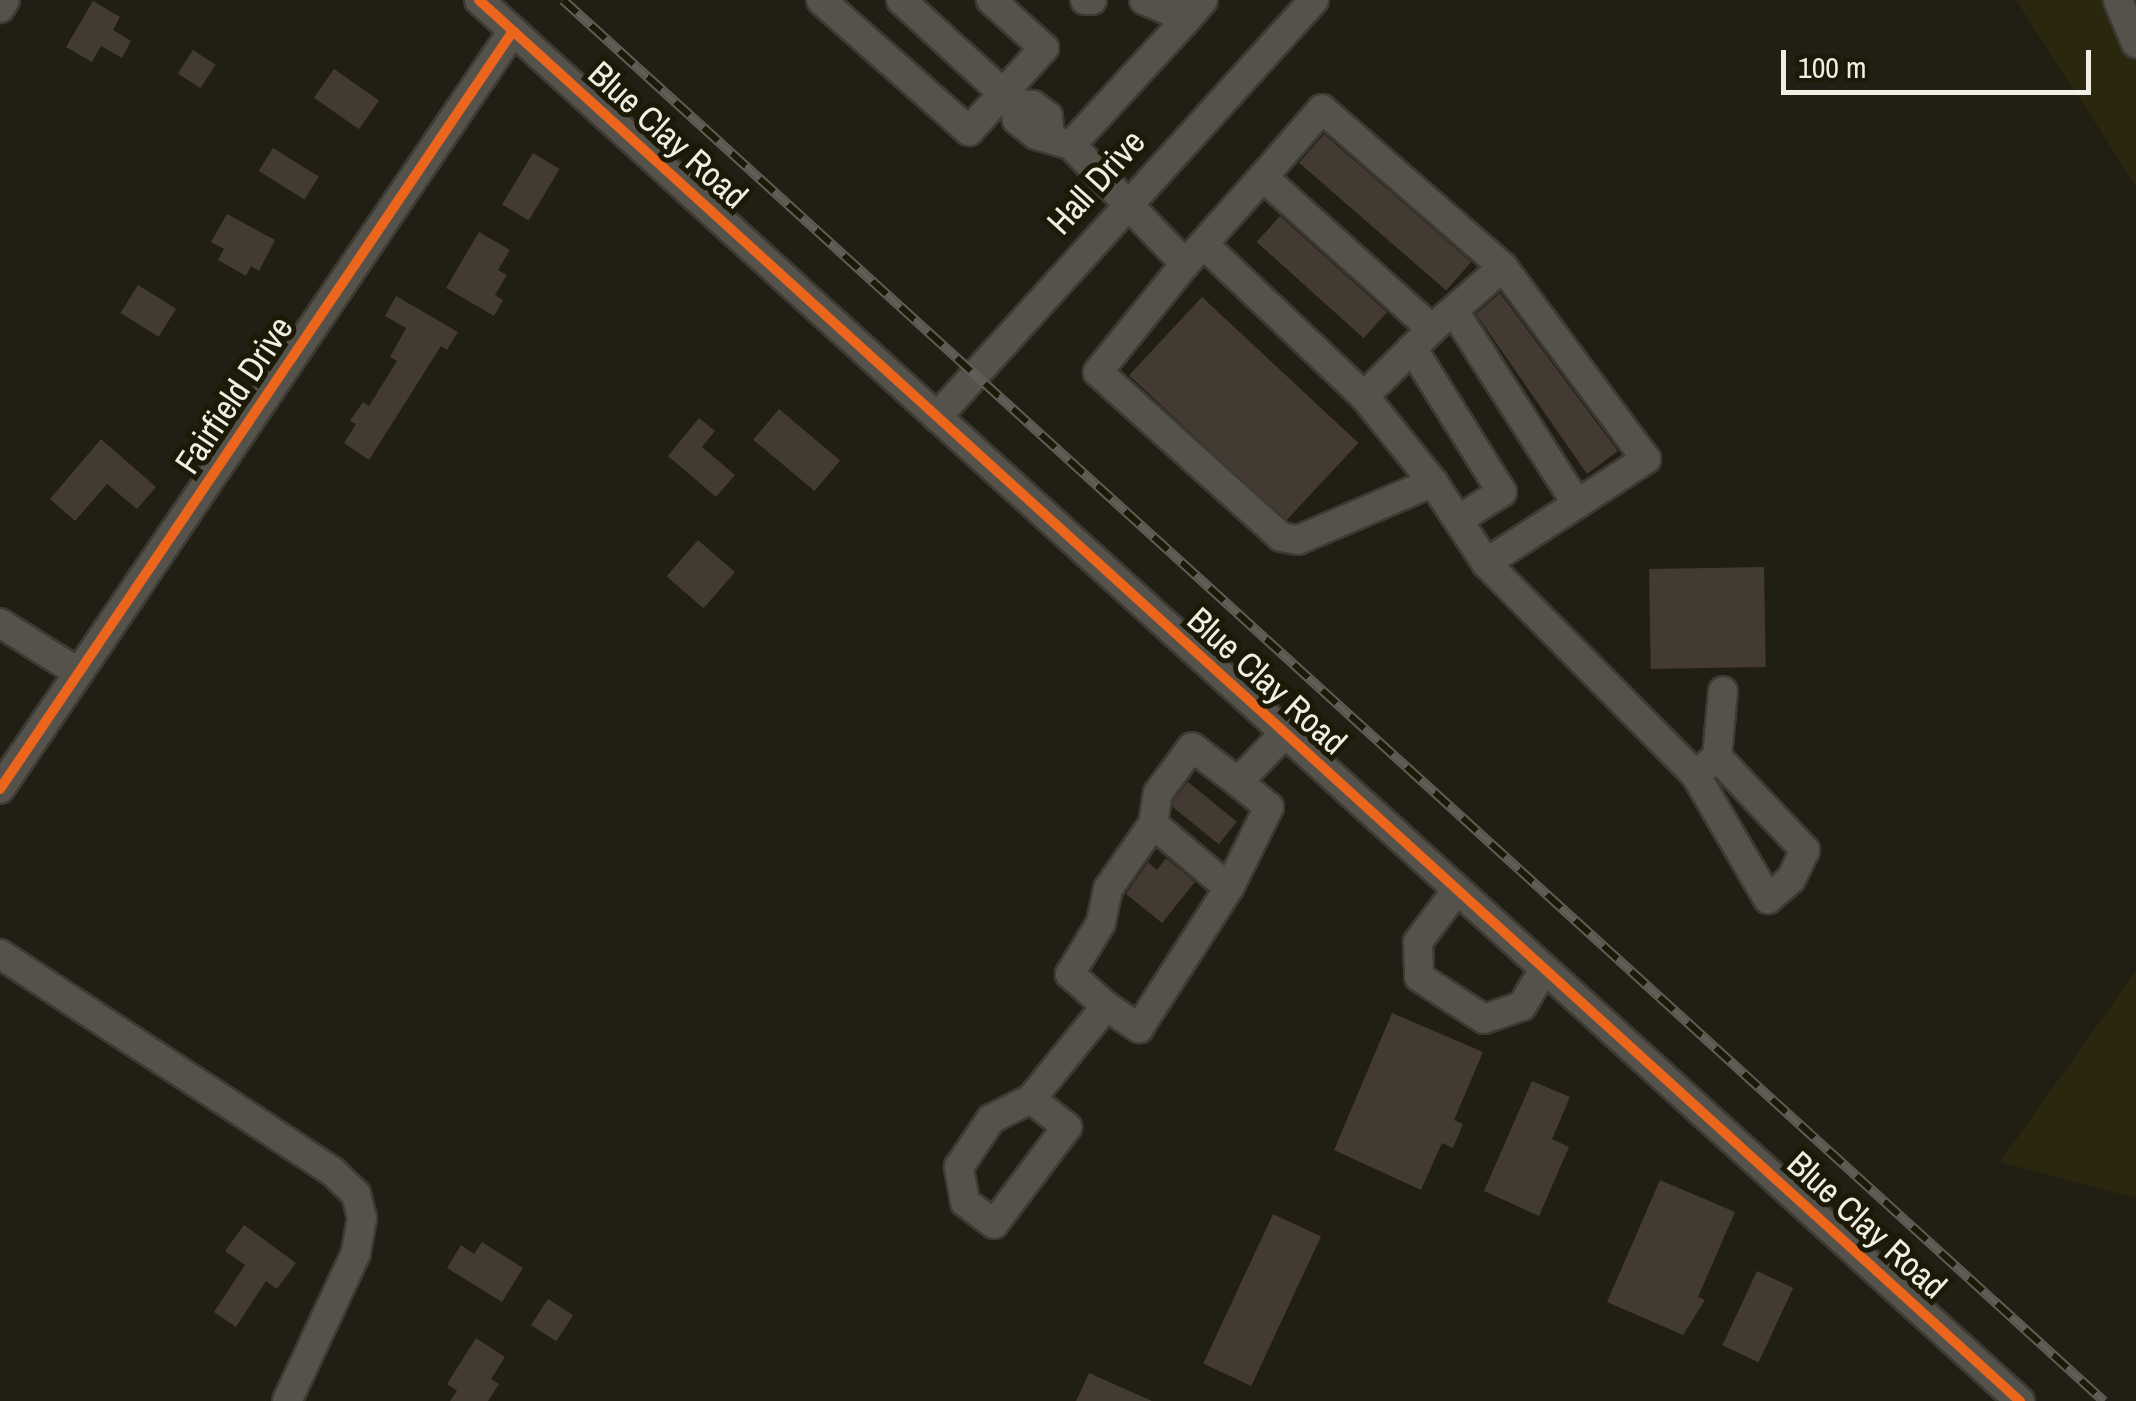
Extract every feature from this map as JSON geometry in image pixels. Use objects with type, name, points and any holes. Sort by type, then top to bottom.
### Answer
[{"type":"street","points":[[0,8],[5,0]]},
{"type":"street","name":"Blue Clay Road","points":[[479,0],[2020,1401]]},
{"type":"street","points":[[821,0],[968,131],[1011,100],[1044,48],[991,0]]},
{"type":"street","points":[[901,0],[1011,100],[1034,105],[1048,116],[1060,140],[1126,205],[1194,254],[1364,396],[1433,482],[1486,563],[1706,766],[1723,691]]},
{"type":"street","points":[[1144,0],[1178,12]]},
{"type":"street","points":[[1060,140],[1178,12],[1203,0]]},
{"type":"street","name":"Hall Drive","points":[[937,417],[1314,0]]},
{"type":"street","points":[[2118,0],[2136,43]]},
{"type":"street","name":"Fairfield Drive","points":[[0,789],[513,31]]},
{"type":"street","points":[[1433,482],[1298,540],[1267,524],[1098,372],[1194,254],[1322,110],[1503,267],[1646,459],[1486,563]]},
{"type":"street","points":[[1263,176],[1432,329],[1577,504]]},
{"type":"street","points":[[1364,396],[1503,267]]},
{"type":"street","points":[[1432,329],[1502,492],[1458,520]]},
{"type":"street","points":[[0,623],[79,673]]},
{"type":"street","points":[[1238,782],[1284,734]]},
{"type":"street","points":[[1192,747],[1238,782],[1270,807],[1229,888],[1138,1028],[1070,974],[1100,923],[1108,889],[1154,824],[1158,793],[1192,747]]},
{"type":"street","points":[[1154,824],[1229,888]]},
{"type":"street","points":[[1456,891],[1418,942],[1420,977],[1484,1019],[1522,1006],[1544,969]]},
{"type":"street","points":[[0,954],[332,1171],[356,1194],[361,1237],[287,1401]]},
{"type":"street","points":[[1031,1099],[1106,1006]]},
{"type":"shaded area","points":[[2016,0],[2136,0],[2136,186]]},
{"type":"shaded area","points":[[2136,971],[2136,1198],[2000,1162]]},
{"type":"building","points":[[93,1],[120,17],[113,30],[131,41],[122,58],[101,46],[92,62],[66,47]]},
{"type":"building","points":[[193,50],[216,65],[200,88],[178,73]]},
{"type":"building","points":[[334,69],[379,101],[359,129],[314,98]]},
{"type":"building","points":[[1324,134],[1471,262],[1446,291],[1299,163]]},
{"type":"building","points":[[273,148],[319,177],[304,200],[259,171]]},
{"type":"building","points":[[533,153],[560,169],[529,220],[502,204]]},
{"type":"building","points":[[227,214],[275,240],[259,271],[251,266],[246,276],[218,260],[224,249],[211,242]]},
{"type":"building","points":[[1280,216],[1387,312],[1364,338],[1257,242]]},
{"type":"building","points":[[479,232],[510,250],[498,270],[507,275],[495,295],[503,300],[494,316],[446,288]]},
{"type":"building","points":[[138,285],[176,309],[159,337],[121,313]]},
{"type":"building","points":[[1500,293],[1618,451],[1587,474],[1476,314]]},
{"type":"building","points":[[396,296],[458,332],[447,350],[441,346],[369,460],[344,443],[356,424],[350,421],[363,402],[369,406],[397,361],[390,357],[406,328],[385,316]]},
{"type":"building","points":[[1202,297],[1359,443],[1286,521],[1129,375]]},
{"type":"building","points":[[779,409],[840,460],[815,491],[753,440]]},
{"type":"building","points":[[699,418],[715,431],[702,447],[735,475],[716,497],[668,456]]},
{"type":"building","points":[[101,439],[156,487],[137,509],[107,484],[75,521],[50,499]]},
{"type":"building","points":[[698,540],[735,572],[703,608],[667,576]]},
{"type":"building","points":[[1764,567],[1766,667],[1651,669],[1649,569]]},
{"type":"building","points":[[1188,782],[1237,822],[1219,844],[1170,805]]},
{"type":"building","points":[[1166,858],[1195,882],[1162,923],[1126,894],[1148,862],[1157,870]]},
{"type":"building","points":[[1392,1013],[1483,1052],[1454,1120],[1463,1124],[1453,1148],[1442,1143],[1421,1190],[1334,1150]]},
{"type":"building","points":[[1532,1081],[1570,1097],[1552,1139],[1569,1147],[1539,1216],[1484,1191]]},
{"type":"building","points":[[1660,1180],[1735,1212],[1698,1297],[1705,1300],[1683,1335],[1607,1302]]},
{"type":"building","points":[[1273,1214],[1321,1236],[1251,1386],[1203,1364]]},
{"type":"building","points":[[244,1225],[296,1263],[277,1289],[266,1281],[236,1327],[214,1312],[245,1265],[225,1251]]},
{"type":"building","points":[[482,1242],[523,1268],[502,1302],[447,1268],[461,1245],[474,1254]]},
{"type":"building","points":[[1757,1271],[1793,1288],[1759,1362],[1722,1345]]},
{"type":"building","points":[[548,1299],[573,1315],[556,1341],[531,1325]]},
{"type":"building","points":[[476,1338],[505,1357],[491,1379],[499,1384],[488,1401],[450,1401],[457,1391],[447,1384]]},
{"type":"building","points":[[1089,1373],[1152,1401],[1076,1401]]},
{"type":"railway","points":[[563,0],[2104,1401]]},
{"type":"cycle path","points":[[479,0],[2020,1401]]},
{"type":"cycle path","points":[[0,789],[513,31]]}]
